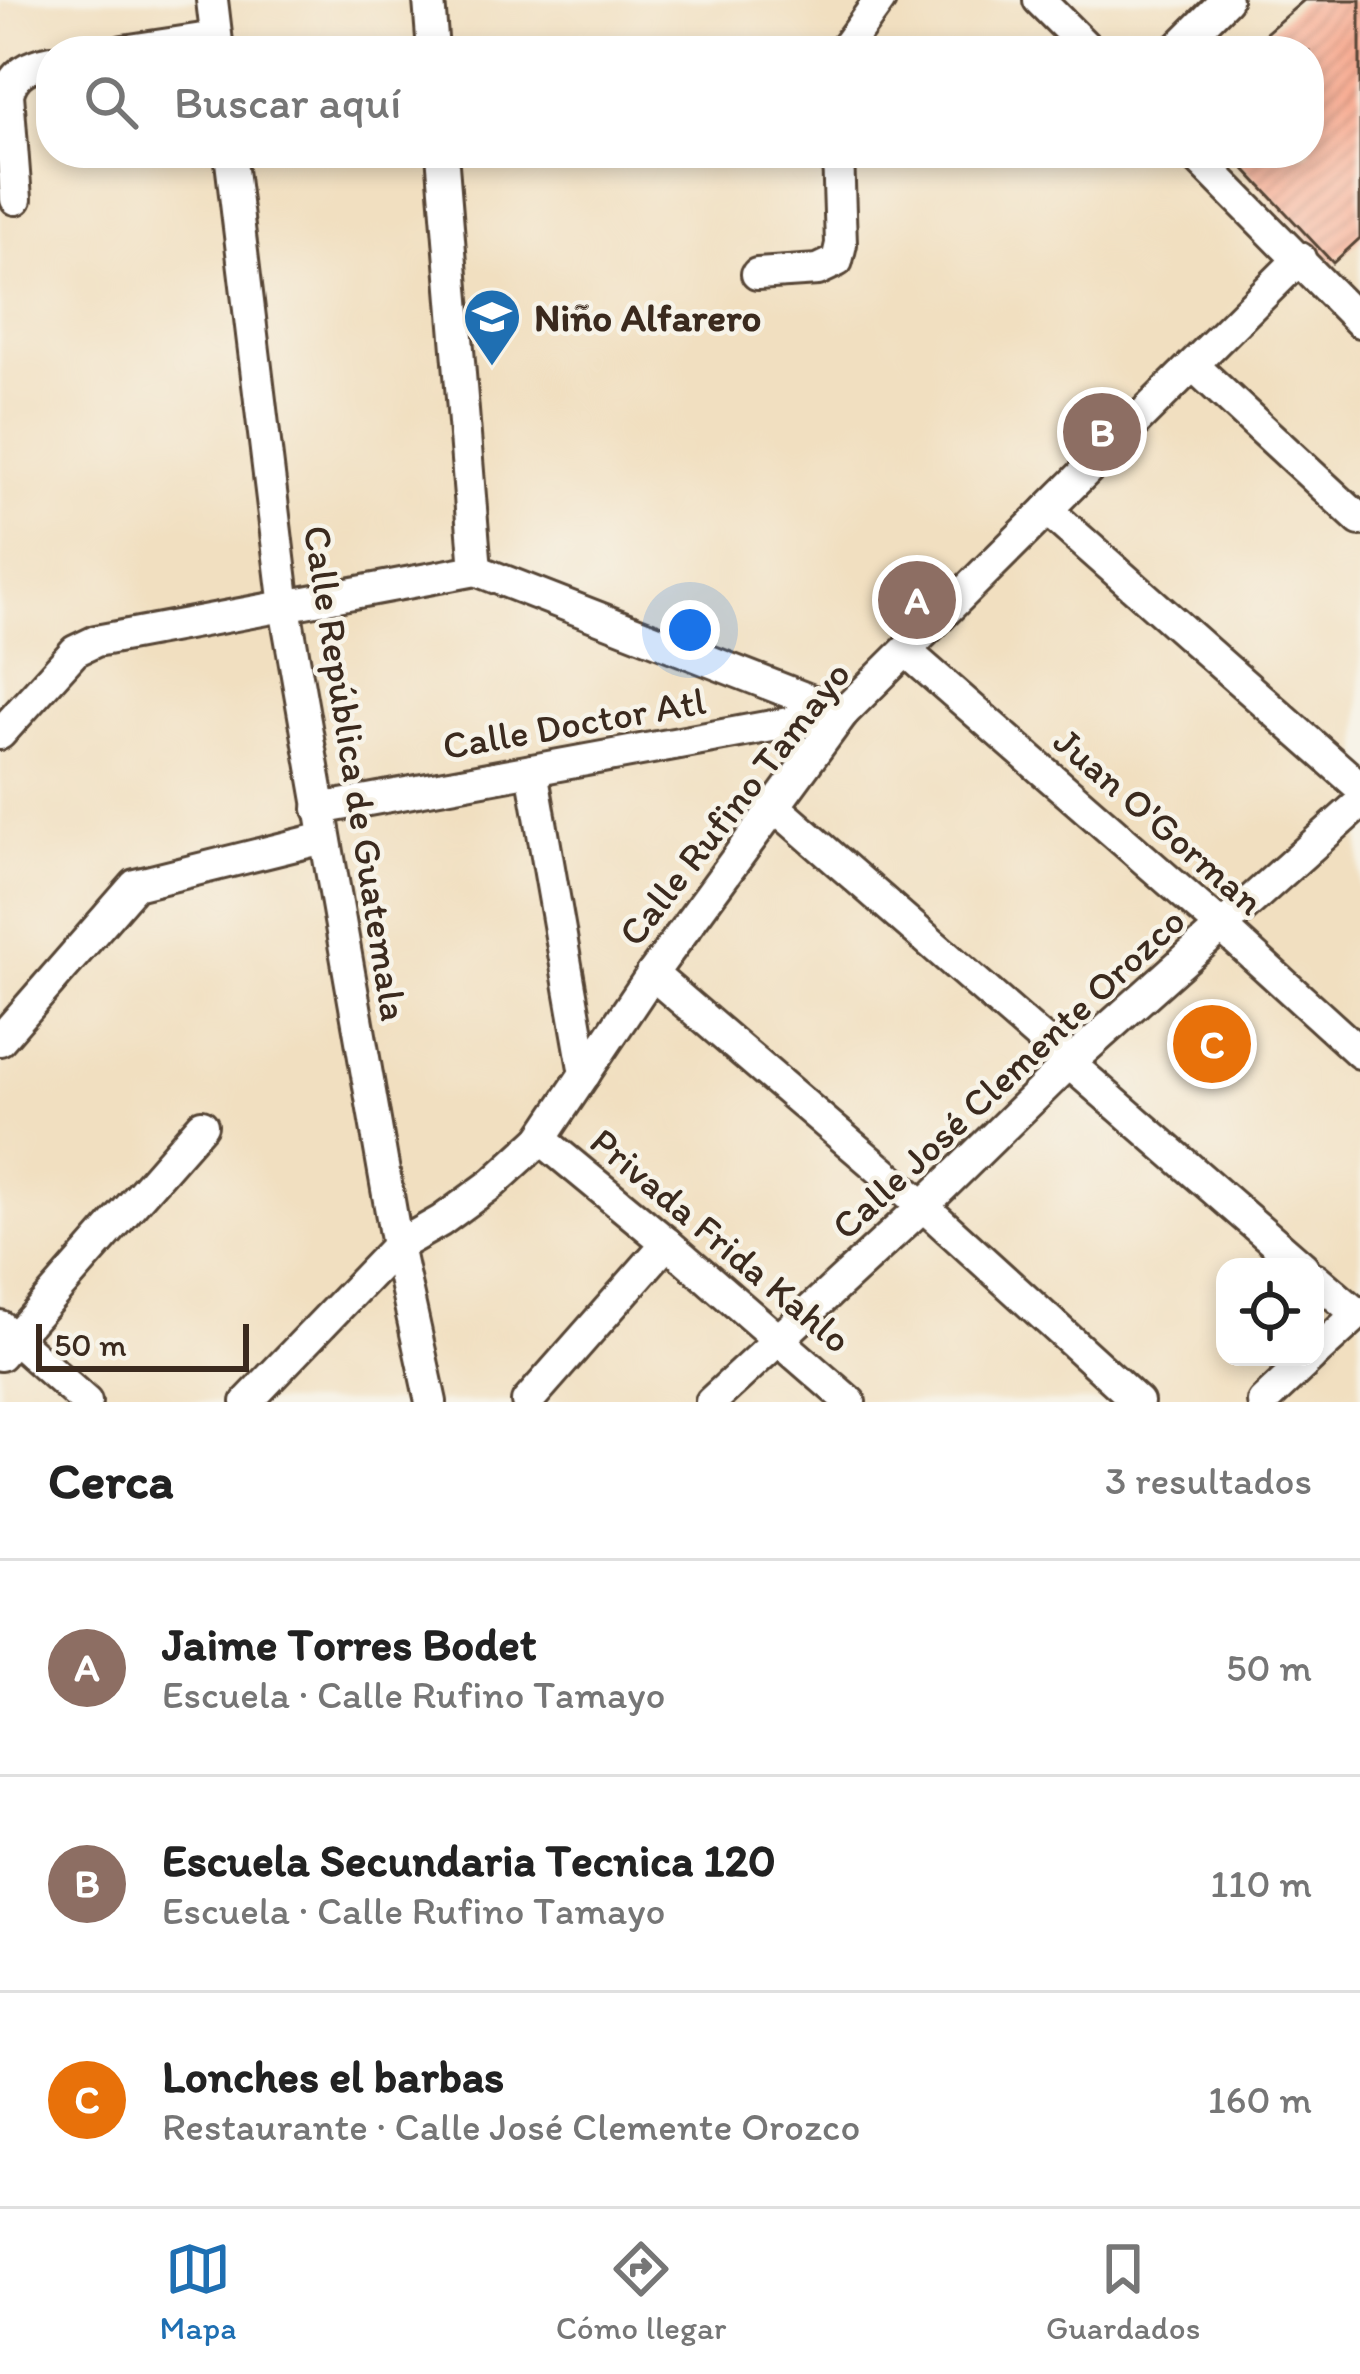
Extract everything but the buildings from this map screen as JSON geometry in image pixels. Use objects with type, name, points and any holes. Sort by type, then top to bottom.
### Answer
[{"type":"street","points":[[212,0],[216,36]]},
{"type":"street","points":[[429,0],[432,36]]},
{"type":"street","points":[[855,36],[880,0]]},
{"type":"street","points":[[1039,0],[1075,36]]},
{"type":"street","points":[[1189,36],[1226,0]]},
{"type":"street","points":[[16,199],[8,94],[11,83],[36,65]]},
{"type":"street","name":"Calle República de Guatemala","points":[[232,168],[285,607],[398,1246],[431,1402]]},
{"type":"street","points":[[443,168],[476,570]]},
{"type":"street","points":[[757,274],[818,270],[837,261],[841,244],[838,168]]},
{"type":"street","points":[[1208,168],[1360,322]]},
{"type":"street","name":"Calle Rufino Tamayo","points":[[247,1402],[398,1246],[493,1183],[542,1139],[652,974],[843,713],[1300,258]]},
{"type":"street","points":[[1193,365],[1360,520]]},
{"type":"street","points":[[1047,510],[1360,787]]},
{"type":"street","points":[[0,734],[75,651],[95,641],[476,570],[843,713]]},
{"type":"street","name":"Juan O'Gorman","points":[[905,651],[1360,1052]]},
{"type":"street","name":"Calle Doctor Atl","points":[[0,1040],[135,885],[321,824],[532,770],[843,713]]},
{"type":"street","points":[[532,770],[585,1074]]},
{"type":"street","name":"Calle José Clemente Orozco","points":[[711,1402],[1068,1064],[1360,803]]},
{"type":"street","points":[[774,806],[1293,1258]]},
{"type":"street","points":[[652,974],[922,1206],[1138,1402]]},
{"type":"street","points":[[86,1402],[5,1340],[202,1125]]},
{"type":"street","name":"Privada Frida Kahlo","points":[[542,1139],[850,1402]]},
{"type":"street","points":[[527,1402],[667,1243]]},
{"type":"street","points":[[1324,1285],[1359,1313],[1324,1345]]},
{"type":"street","points":[[1263,1402],[1301,1366]]},
{"type":"place","name":"Niño Alfarero","points":[[492,368]]},
{"type":"place","name":"Escuela Secundaria Tecnica 120","points":[[1102,432]]},
{"type":"place","name":"Jaime Torres Bodet","points":[[917,600]]},
{"type":"place","name":"Lonches el barbas","points":[[1212,1044]]}]
